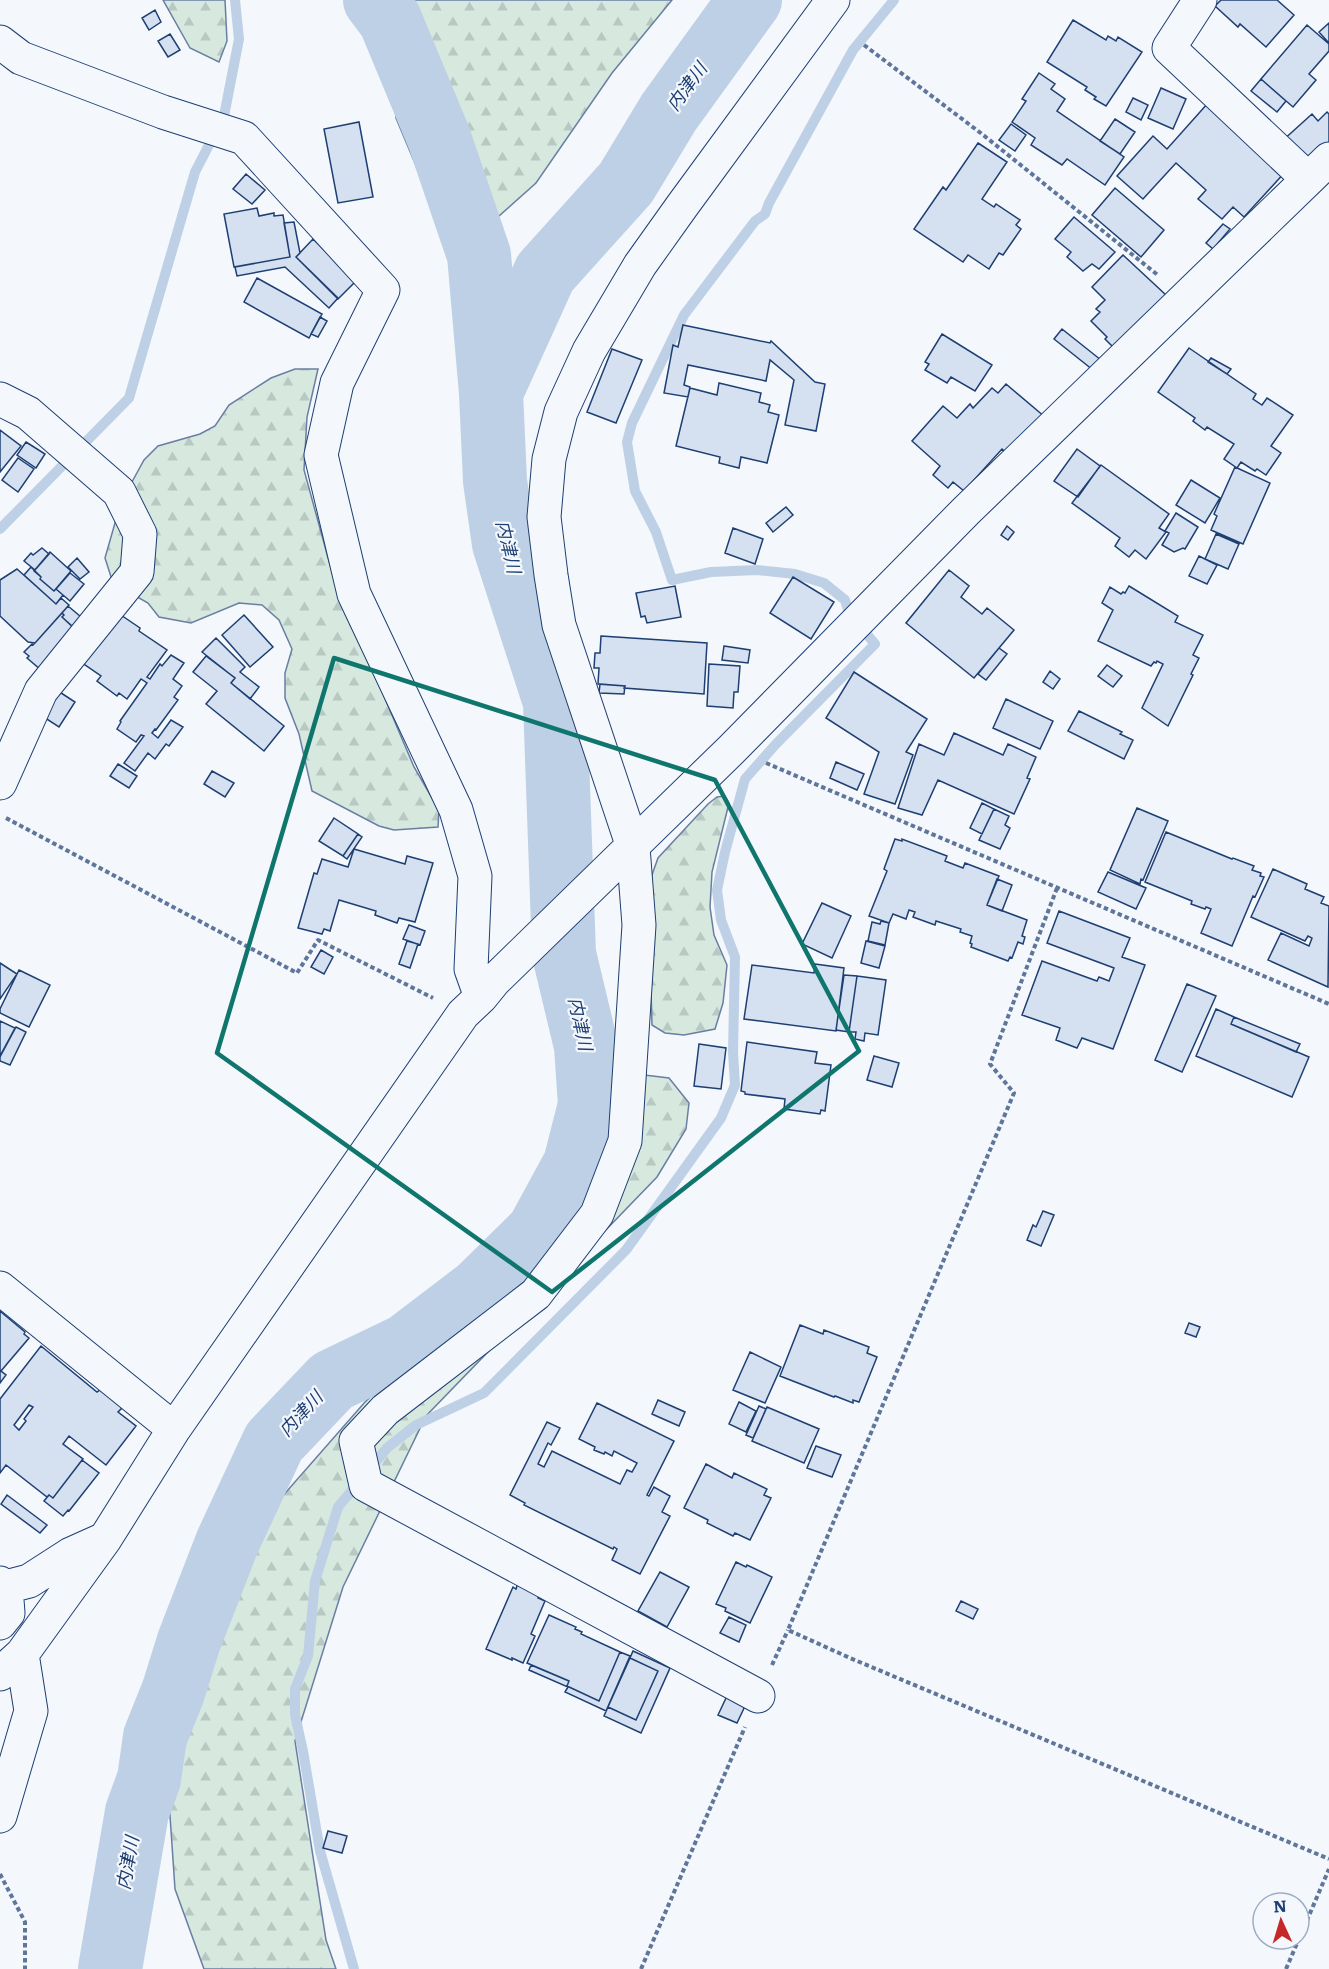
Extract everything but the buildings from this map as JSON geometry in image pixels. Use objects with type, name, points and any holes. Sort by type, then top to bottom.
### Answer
[{"type":"street","points":[[758,1696],[366,1485],[356,1442],[386,1410],[536,1294],[597,1214],[626,1141],[639,925],[630,850],[559,625],[550,575],[544,517],[549,459],[561,412],[589,351],[640,265],[833,0]]},
{"type":"street","points":[[0,1816],[31,1711],[11,1664],[105,1539],[174,1429],[479,997],[732,749],[966,512],[1318,169],[1169,48],[1200,0]]},
{"type":"street","points":[[0,42],[21,58],[163,112],[244,138],[383,290],[337,383],[321,455],[354,594],[456,810],[475,876],[471,969],[479,997]]},
{"type":"street","points":[[0,399],[28,413],[119,492],[140,534],[137,572],[41,692],[0,783]]},
{"type":"street","points":[[0,1288],[174,1429]]},
{"type":"street","points":[[0,1623],[8,1613],[3,1585],[29,1581],[71,1554],[105,1539]]},
{"type":"path","points":[[864,45],[982,134],[1186,297]]},
{"type":"path","points":[[732,749],[1329,1004]]},
{"type":"path","points":[[0,815],[297,973],[318,940],[479,997]]},
{"type":"path","points":[[641,1969],[788,1630],[1014,1093],[990,1064],[1058,888]]},
{"type":"path","points":[[788,1630],[1329,1859]]},
{"type":"path","points":[[1287,1969],[1329,1869]]},
{"type":"path","points":[[0,1874],[25,1922],[25,1969]]},
{"type":"highlighted area","points":[[334,658],[715,780],[859,1051],[552,1292],[217,1053]]},
{"type":"green space","points":[[163,0],[225,0],[227,41],[219,62],[190,48]]},
{"type":"green space","points":[[385,0],[672,0],[612,73],[536,183],[490,224],[440,223],[396,118]]},
{"type":"green space","points":[[295,369],[318,369],[307,417],[304,470],[333,576],[414,767],[439,810],[438,827],[394,830],[379,826],[312,791],[299,734],[285,698],[285,673],[292,649],[279,620],[262,605],[239,603],[191,623],[159,617],[148,603],[113,583],[105,558],[121,502],[144,460],[158,446],[200,434],[215,426],[229,405],[271,378]]},
{"type":"green space","points":[[725,796],[729,803],[712,872],[710,907],[714,935],[727,965],[723,1003],[715,1029],[684,1035],[665,1033],[652,1025],[648,886],[658,858],[708,804],[717,797]]},
{"type":"green space","points":[[636,1074],[669,1078],[689,1103],[686,1129],[657,1177],[426,1416],[343,1587],[295,1741],[326,1940],[336,1969],[204,1969],[175,1889],[166,1757],[238,1547],[365,1402],[466,1306],[538,1211],[603,1087]]},
{"type":"waterway","points":[[0,529],[129,398],[195,172],[224,116],[239,39],[235,0]]},
{"type":"waterway","name":"内津川","points":[[110,1969],[137,1812],[149,1779],[155,1737],[227,1543],[274,1442],[332,1381],[407,1345],[479,1290],[538,1232],[575,1164],[590,1105],[586,1046],[564,954],[555,702],[504,544],[495,481],[491,393],[479,255],[439,138],[390,20],[375,0]]},
{"type":"waterway","name":"内津川","points":[[492,390],[545,273],[626,183],[669,112],[750,0]]},
{"type":"waterway","points":[[369,1470],[387,1448],[416,1425],[484,1393],[626,1250],[721,1118],[735,1085],[733,1052],[735,957],[721,920],[717,890],[745,779],[776,744],[875,644],[849,613],[845,600],[824,583],[795,574],[757,570],[711,572],[672,580],[656,532],[635,491],[627,442],[632,423],[684,315],[755,221],[765,214],[853,50],[894,0]]},
{"type":"waterway","points":[[354,1969],[320,1851],[295,1715],[295,1689],[308,1656],[315,1581],[338,1507],[359,1482]]}]
